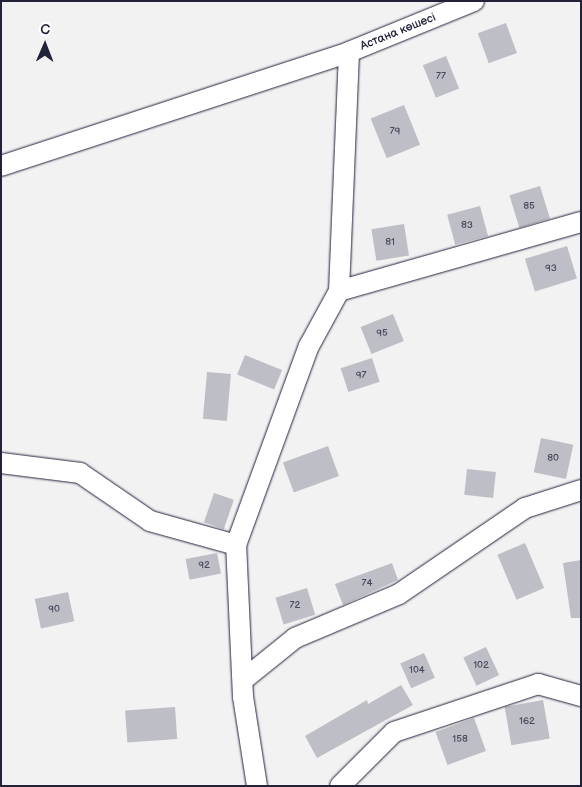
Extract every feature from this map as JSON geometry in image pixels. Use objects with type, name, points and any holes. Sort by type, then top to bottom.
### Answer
[{"type":"street","name":"Астана көшесі","points":[[1,166],[349,52],[474,1]]},
{"type":"street","points":[[257,786],[243,680],[236,545],[309,346],[339,291],[349,52]]},
{"type":"street","points":[[339,291],[581,222]]},
{"type":"street","points":[[1,462],[80,473],[150,521],[236,545]]},
{"type":"street","points":[[243,680],[295,638],[400,594],[525,508],[581,490]]},
{"type":"street","points":[[340,786],[394,732],[538,684],[581,696]]},
{"type":"building","points":[[506,23],[517,53],[489,63],[478,33]]},
{"type":"building","points":[[446,56],[459,88],[436,98],[423,65]]},
{"type":"building","points":[[404,105],[420,145],[387,158],[371,118]]},
{"type":"building","points":[[540,186],[550,219],[519,228],[509,195]]},
{"type":"building","points":[[480,206],[488,236],[455,245],[447,215]]},
{"type":"building","points":[[404,224],[409,256],[376,261],[371,229]]},
{"type":"building","points":[[567,246],[577,279],[535,291],[525,259]]},
{"type":"building","points":[[393,314],[404,341],[371,354],[361,327]]},
{"type":"building","points":[[245,355],[282,370],[274,389],[237,374]]},
{"type":"building","points":[[372,358],[380,382],[348,392],[341,368]]},
{"type":"building","points":[[207,372],[231,374],[227,421],[203,419]]},
{"type":"building","points":[[541,438],[573,445],[566,479],[534,472]]},
{"type":"building","points":[[328,446],[339,476],[294,492],[283,462]]},
{"type":"building","points":[[467,469],[496,472],[493,498],[464,495]]},
{"type":"building","points":[[214,493],[234,500],[224,529],[204,522]]},
{"type":"building","points":[[525,543],[544,588],[517,600],[497,555]]},
{"type":"building","points":[[217,553],[221,574],[190,580],[186,559]]},
{"type":"building","points":[[581,560],[581,618],[571,618],[563,563]]},
{"type":"building","points":[[392,563],[398,580],[343,605],[335,584]]},
{"type":"building","points":[[307,588],[315,615],[284,624],[275,598]]},
{"type":"building","points":[[68,592],[74,621],[41,628],[35,599]]},
{"type":"building","points":[[486,647],[499,675],[476,686],[463,658]]},
{"type":"building","points":[[424,653],[435,678],[411,688],[400,664]]},
{"type":"building","points":[[401,685],[413,705],[317,758],[305,736],[367,700],[368,704]]},
{"type":"building","points":[[543,700],[550,738],[511,745],[505,707]]},
{"type":"building","points":[[175,707],[177,739],[127,742],[125,710]]},
{"type":"building","points":[[474,718],[486,751],[447,765],[435,732]]}]
